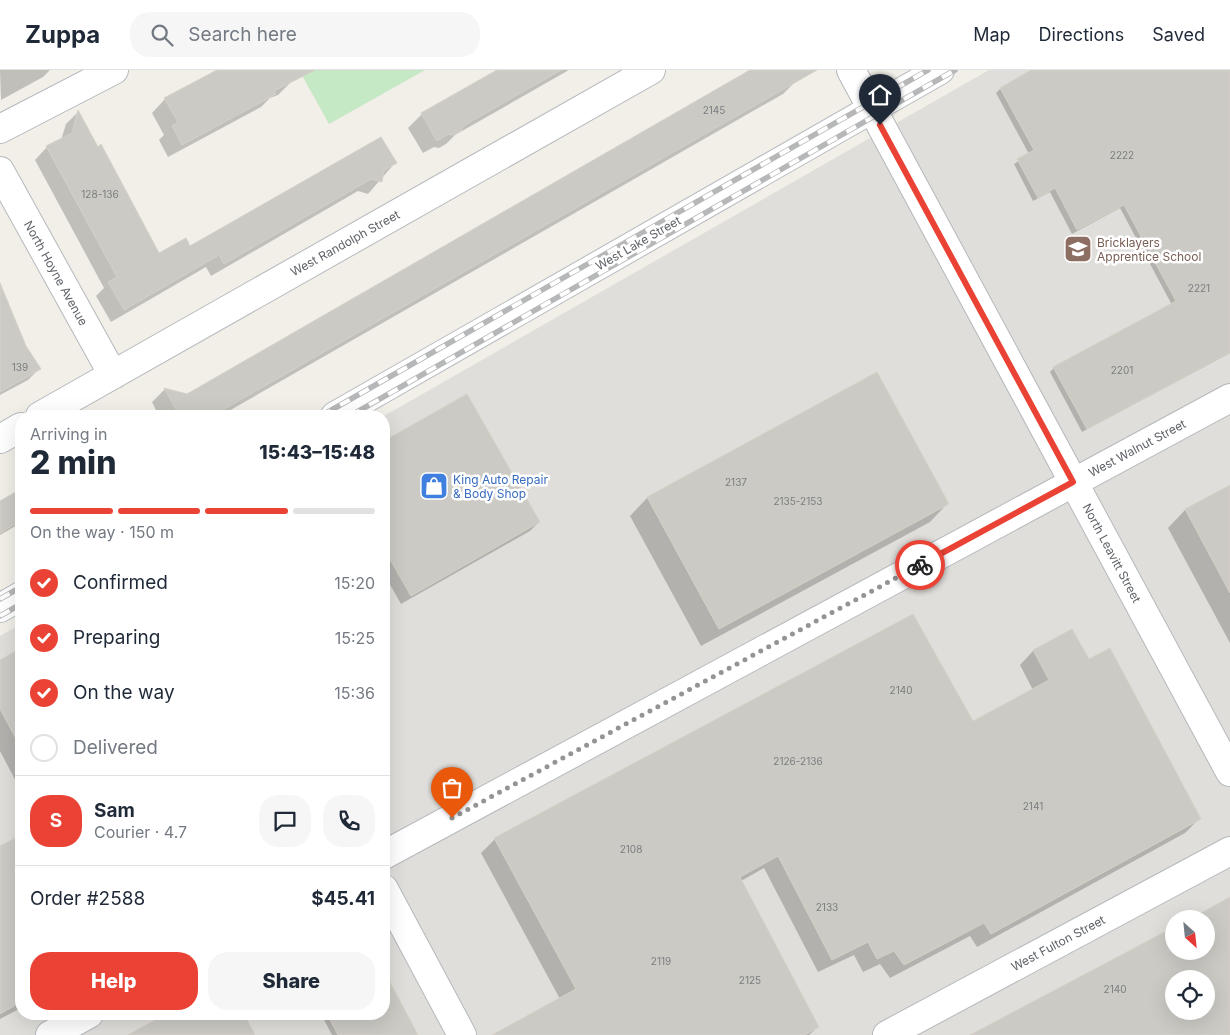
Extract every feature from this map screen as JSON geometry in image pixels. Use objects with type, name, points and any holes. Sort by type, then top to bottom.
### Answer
[{"type":"street","points":[[0,130],[114,70]]},
{"type":"street","name":"West Randolph Street","points":[[50,410],[651,70]]},
{"type":"street","name":"North Leavitt Street","points":[[851,70],[1230,772]]},
{"type":"street","name":"West Lake Street","points":[[345,410],[940,70]]},
{"type":"street","name":"North Hoyne Avenue","points":[[2,178],[113,374]]},
{"type":"street","name":"West Walnut Street","points":[[390,852],[1230,398]]},
{"type":"street","points":[[0,439],[15,430]]},
{"type":"street","points":[[0,608],[15,599]]},
{"type":"street","name":"West Fulton Street","points":[[887,1035],[1230,851]]},
{"type":"street","points":[[390,901],[462,1035]]},
{"type":"street","points":[[50,1035],[78,1020]]},
{"type":"shaded area","points":[[989,70],[1230,70],[1230,1035],[0,1035],[0,636],[15,627],[15,1020],[390,1020],[390,413]]},
{"type":"green space","points":[[299,70],[425,70],[329,124]]},
{"type":"building","points":[[217,70],[315,70],[274,91],[276,94],[182,145],[172,126],[178,122],[164,98]]},
{"type":"building","points":[[497,70],[561,70],[463,126],[461,131],[453,135],[448,134],[437,141],[421,113]]},
{"type":"building","points":[[750,70],[817,70],[222,410],[177,410],[164,388],[187,394]]},
{"type":"building","points":[[1031,70],[1230,70],[1230,352],[1087,429],[1053,367],[1176,301],[1124,205],[1077,230],[1055,188],[1038,198],[1017,159],[1034,150],[1000,88]]},
{"type":"building","points":[[78,110],[98,147],[101,144],[159,253],[186,238],[190,246],[381,137],[397,163],[384,170],[382,182],[371,179],[224,264],[219,255],[124,310],[108,282],[117,277],[46,146],[72,133]]},
{"type":"building","points":[[0,283],[26,346],[41,369],[0,392]]},
{"type":"building","points":[[877,372],[949,504],[719,629],[647,497]]},
{"type":"building","points":[[467,394],[540,522],[411,596],[390,559],[390,438]]},
{"type":"building","points":[[1230,485],[1230,593],[1185,509]]},
{"type":"building","points":[[15,492],[15,524],[0,533],[0,501]]},
{"type":"building","points":[[913,614],[973,721],[1049,680],[1033,650],[1072,629],[1089,659],[1110,648],[1201,819],[991,934],[984,923],[904,965],[894,951],[877,959],[868,942],[832,960],[778,856],[740,877],[819,1027],[805,1035],[492,1035],[576,989],[494,838]]},
{"type":"building","points":[[15,651],[15,737],[0,709],[0,660]]},
{"type":"building","points":[[15,838],[15,1005],[0,1014],[0,846]]},
{"type":"building","points":[[1230,897],[1230,1035],[970,1035],[1165,932],[1165,960],[1215,960],[1215,910],[1206,910]]},
{"type":"building","points":[[390,982],[418,1035],[338,1035],[330,1020],[390,1020]]},
{"type":"building","points":[[155,1020],[247,1020],[255,1035],[128,1035]]},
{"type":"railway","points":[[332,410],[928,70]]},
{"type":"railway","points":[[360,410],[955,70]]},
{"type":"railway","points":[[0,599],[15,590]]},
{"type":"railway","points":[[0,616],[15,607]]},
{"type":"way so far","points":[[452,818],[920,565]]},
{"type":"place","name":"Bricklayers Apprentice School","points":[[1078,249]]},
{"type":"place","name":"King Auto Repair & Body Shop","points":[[434,486]]},
{"type":"route","points":[[880,125],[1073,482],[920,565]]}]
